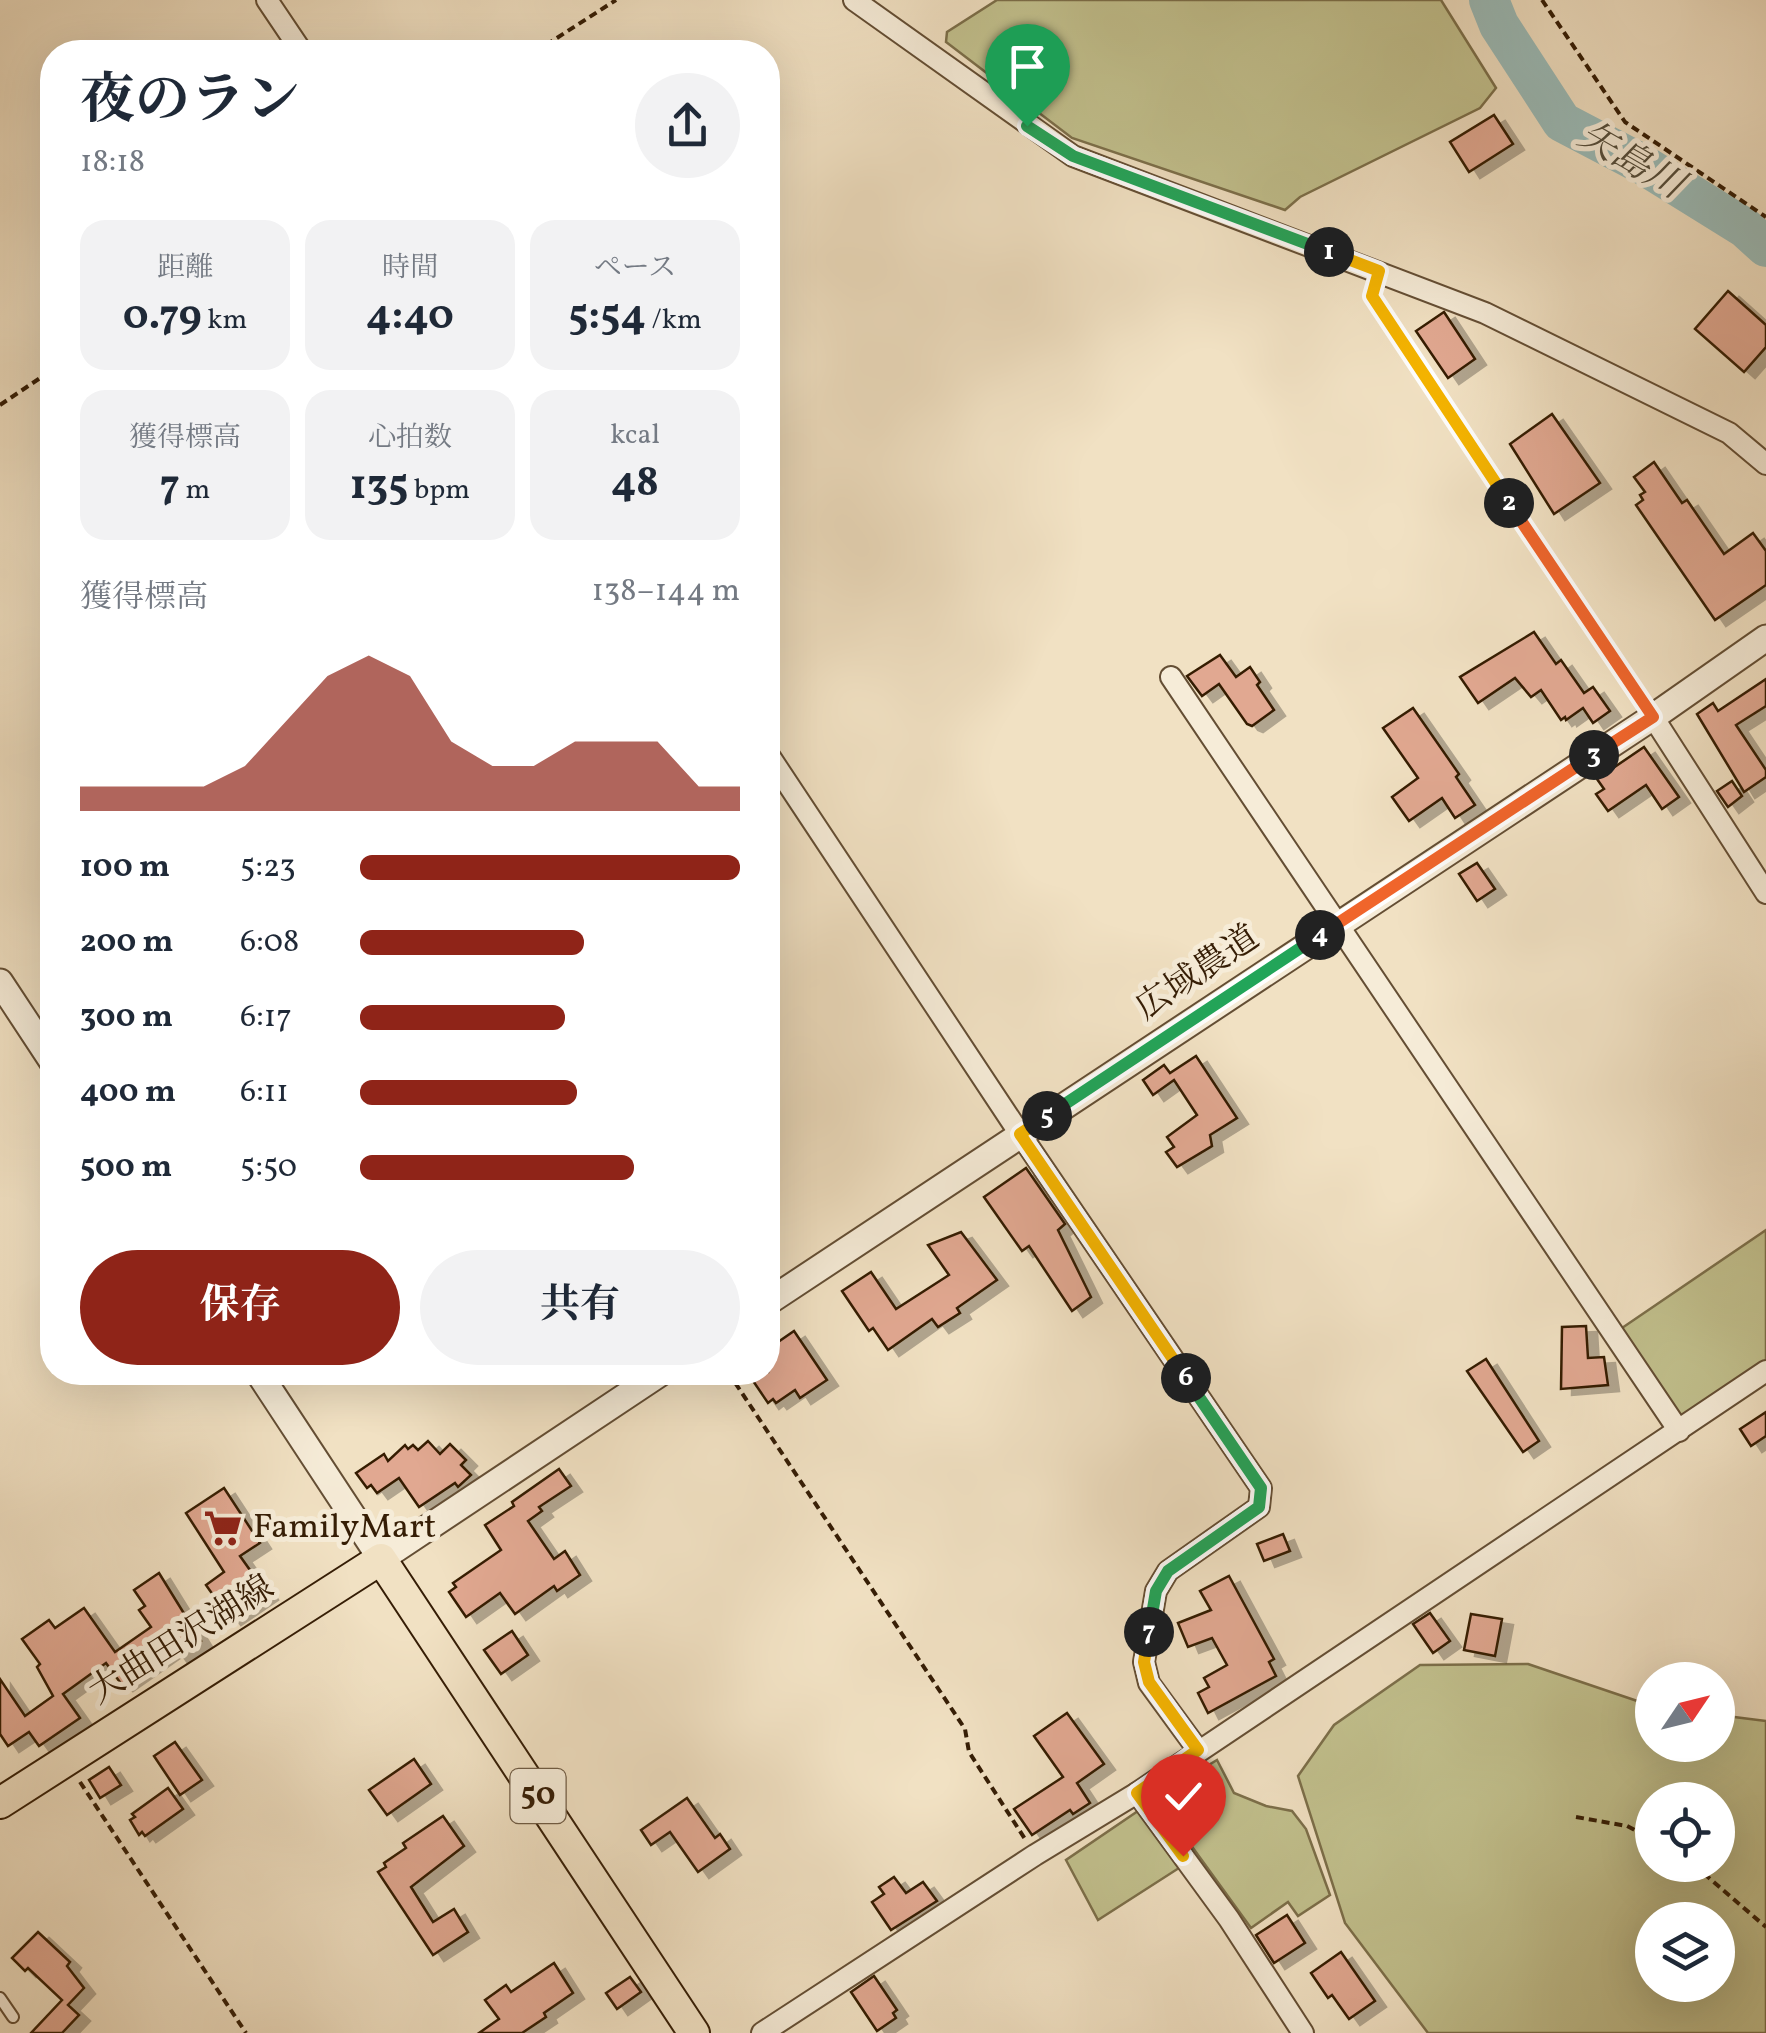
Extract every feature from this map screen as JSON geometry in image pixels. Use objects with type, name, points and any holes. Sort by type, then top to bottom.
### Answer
[{"type":"main road","name":"大曲田沢湖線","points":[[0,1802],[381,1560]]},
{"type":"main road","name":"50","points":[[381,1560],[694,2033]]},
{"type":"street","points":[[268,0],[294,40]]},
{"type":"street","points":[[854,0],[1073,156],[1485,313],[1729,433],[1766,464]]},
{"type":"street","name":"広域農道","points":[[780,1294],[1653,717],[1766,638]]},
{"type":"street","points":[[1171,678],[1679,1431]]},
{"type":"street","points":[[1653,717],[1766,894]]},
{"type":"street","points":[[780,772],[1261,1488],[1259,1507],[1168,1571],[1156,1591],[1144,1662],[1149,1682],[1198,1750]]},
{"type":"street","points":[[0,982],[40,1044]]},
{"type":"street","points":[[762,2033],[1035,1854],[1137,1793],[1766,1371]]},
{"type":"street","points":[[267,1385],[381,1560],[643,1385]]},
{"type":"street","points":[[1137,1793],[1229,1918],[1304,2033]]},
{"type":"lane","points":[[0,1998],[13,2016]]},
{"type":"path","points":[[554,40],[616,0]]},
{"type":"path","points":[[1542,0],[1625,122],[1766,217]]},
{"type":"path","points":[[1379,271],[1372,296],[1653,717]]},
{"type":"path","points":[[0,405],[40,378]]},
{"type":"path","points":[[737,1385],[965,1728],[969,1752],[1035,1854]]},
{"type":"path","points":[[65,1760],[246,2033]]},
{"type":"path","points":[[1576,1817],[1635,1830]]},
{"type":"path","points":[[1714,1882],[1766,1927]]},
{"type":"shaded area","points":[[997,0],[1441,0],[1496,88],[1480,108],[1300,197],[1285,210],[1072,138],[946,42],[947,32]]},
{"type":"shaded area","points":[[1766,1230],[1766,1360],[1679,1419],[1619,1330]]},
{"type":"shaded area","points":[[1528,1664],[1635,1700],[1635,1762],[1735,1762],[1735,1717],[1766,1721],[1766,2033],[1428,2033],[1345,1923],[1298,1776],[1334,1725],[1420,1665]]},
{"type":"shaded area","points":[[1217,1760],[1234,1793],[1292,1811],[1306,1829],[1330,1895],[1298,1916],[1288,1902],[1251,1928],[1156,1797]]},
{"type":"shaded area","points":[[1138,1811],[1179,1868],[1098,1920],[1066,1860]]},
{"type":"building","points":[[1494,115],[1513,144],[1469,172],[1450,142]]},
{"type":"building","points":[[1728,291],[1766,325],[1766,347],[1744,372],[1695,329]]},
{"type":"building","points":[[1444,312],[1475,359],[1448,378],[1416,331]]},
{"type":"building","points":[[1552,414],[1600,483],[1554,514],[1510,444]]},
{"type":"building","points":[[1654,462],[1682,503],[1687,500],[1724,554],[1753,533],[1766,551],[1766,585],[1715,620],[1636,505],[1645,492],[1634,477]]},
{"type":"building","points":[[1534,632],[1556,664],[1561,660],[1584,693],[1593,687],[1610,711],[1593,723],[1583,708],[1561,720],[1541,690],[1531,697],[1515,678],[1478,703],[1460,677]]},
{"type":"building","points":[[1220,655],[1236,677],[1250,667],[1274,710],[1252,726],[1219,684],[1202,696],[1187,676]]},
{"type":"building","points":[[1766,679],[1766,706],[1736,725],[1766,770],[1766,777],[1744,792],[1697,714],[1713,703],[1718,711]]},
{"type":"building","points":[[1413,708],[1459,774],[1456,777],[1475,805],[1455,818],[1442,798],[1409,821],[1392,797],[1418,778],[1383,728]]},
{"type":"building","points":[[1644,747],[1679,797],[1662,809],[1646,785],[1608,811],[1596,794],[1604,789],[1597,779]]},
{"type":"building","points":[[1732,781],[1742,796],[1728,807],[1717,791]]},
{"type":"building","points":[[1477,863],[1495,889],[1477,901],[1459,874]]},
{"type":"building","points":[[1196,1056],[1237,1118],[1210,1135],[1212,1146],[1177,1167],[1166,1152],[1174,1147],[1167,1137],[1197,1115],[1174,1080],[1153,1095],[1143,1080],[1164,1065],[1170,1073]]},
{"type":"building","points":[[1026,1168],[1065,1224],[1058,1230],[1091,1297],[1072,1311],[1029,1246],[1022,1251],[984,1197]]},
{"type":"building","points":[[961,1232],[997,1280],[957,1308],[960,1313],[938,1327],[932,1319],[888,1350],[873,1328],[869,1331],[842,1291],[871,1272],[896,1309],[949,1275],[928,1245]]},
{"type":"building","points":[[1586,1326],[1588,1358],[1604,1357],[1608,1385],[1561,1389],[1562,1327]]},
{"type":"building","points":[[794,1331],[827,1380],[800,1398],[795,1390],[776,1403],[773,1399],[768,1403],[756,1385],[780,1385],[780,1341]]},
{"type":"building","points":[[1486,1359],[1539,1441],[1523,1452],[1467,1371]]},
{"type":"building","points":[[1766,1412],[1766,1436],[1751,1446],[1740,1429]]},
{"type":"building","points":[[428,1441],[440,1454],[450,1444],[466,1460],[461,1465],[471,1475],[458,1487],[455,1483],[419,1507],[399,1478],[377,1493],[371,1485],[367,1488],[356,1473],[384,1454],[388,1461],[405,1445],[418,1450]]},
{"type":"building","points":[[559,1469],[571,1486],[539,1507],[542,1511],[528,1521],[554,1559],[565,1551],[580,1575],[557,1591],[554,1586],[515,1614],[500,1593],[466,1617],[449,1592],[456,1587],[453,1583],[501,1550],[485,1525]]},
{"type":"building","name":"FamilyMart","points":[[224,1488],[260,1543],[240,1556],[267,1594],[230,1619],[206,1585],[224,1572],[186,1513]]},
{"type":"building","points":[[1283,1534],[1290,1551],[1264,1561],[1257,1544]]},
{"type":"building","points":[[159,1573],[201,1641],[177,1657],[172,1650],[122,1685],[106,1663],[63,1694],[80,1718],[39,1746],[29,1732],[8,1746],[0,1734],[0,1679],[25,1716],[53,1696],[37,1667],[40,1664],[22,1639],[49,1620],[55,1628],[84,1608],[115,1652],[151,1627],[139,1610],[145,1606],[134,1590]]},
{"type":"building","points":[[1229,1576],[1274,1659],[1269,1662],[1276,1676],[1208,1713],[1198,1693],[1209,1687],[1204,1678],[1227,1665],[1212,1638],[1188,1647],[1178,1623],[1211,1610],[1200,1591]]},
{"type":"building","points":[[1430,1613],[1450,1641],[1433,1653],[1413,1624]]},
{"type":"building","points":[[1471,1614],[1502,1619],[1495,1656],[1464,1650]]},
{"type":"building","points":[[512,1631],[528,1655],[501,1674],[484,1650]]},
{"type":"building","points":[[1067,1713],[1104,1764],[1077,1783],[1090,1803],[1073,1814],[1070,1810],[1032,1835],[1014,1809],[1063,1777],[1034,1736]]},
{"type":"building","points":[[175,1742],[202,1780],[180,1795],[154,1756]]},
{"type":"building","points":[[414,1759],[431,1784],[387,1815],[369,1790]]},
{"type":"building","points":[[109,1767],[121,1785],[100,1798],[89,1780]]},
{"type":"building","points":[[168,1788],[183,1809],[145,1836],[142,1832],[139,1835],[130,1820],[135,1817],[132,1814]]},
{"type":"building","points":[[687,1798],[715,1838],[720,1834],[730,1849],[698,1872],[670,1832],[651,1845],[641,1830]]},
{"type":"building","points":[[443,1816],[464,1846],[411,1887],[433,1922],[454,1909],[468,1932],[433,1955],[378,1872],[406,1848],[403,1843]]},
{"type":"building","points":[[894,1877],[906,1893],[923,1882],[937,1901],[891,1930],[872,1902],[884,1894],[879,1887]]},
{"type":"building","points":[[1287,1915],[1305,1943],[1274,1963],[1256,1935]]},
{"type":"building","points":[[38,1932],[70,1962],[67,1966],[84,1988],[68,2005],[79,2015],[62,2033],[31,2033],[62,2000],[12,1958]]},
{"type":"building","points":[[1341,1952],[1375,2001],[1349,2019],[1311,1973]]},
{"type":"building","points":[[554,1963],[573,1993],[522,2033],[479,2033],[499,2019],[485,2000],[506,1985],[511,1992]]},
{"type":"building","points":[[874,1976],[897,2010],[893,2013],[896,2018],[877,2031],[851,1992]]},
{"type":"building","points":[[630,1977],[641,1992],[617,2009],[606,1993]]},
{"type":"waterway","name":"矢島川","points":[[1489,0],[1499,25],[1562,122],[1642,164],[1745,228],[1766,247]]},
{"type":"place","name":"FamilyMart","points":[[223,1528]]},
{"type":"route","points":[[1027,126],[1073,156],[1379,271],[1372,296],[1653,717],[1020,1134],[1261,1488],[1259,1507],[1168,1571],[1156,1591],[1144,1662],[1149,1682],[1198,1750],[1137,1793],[1183,1856]]}]
